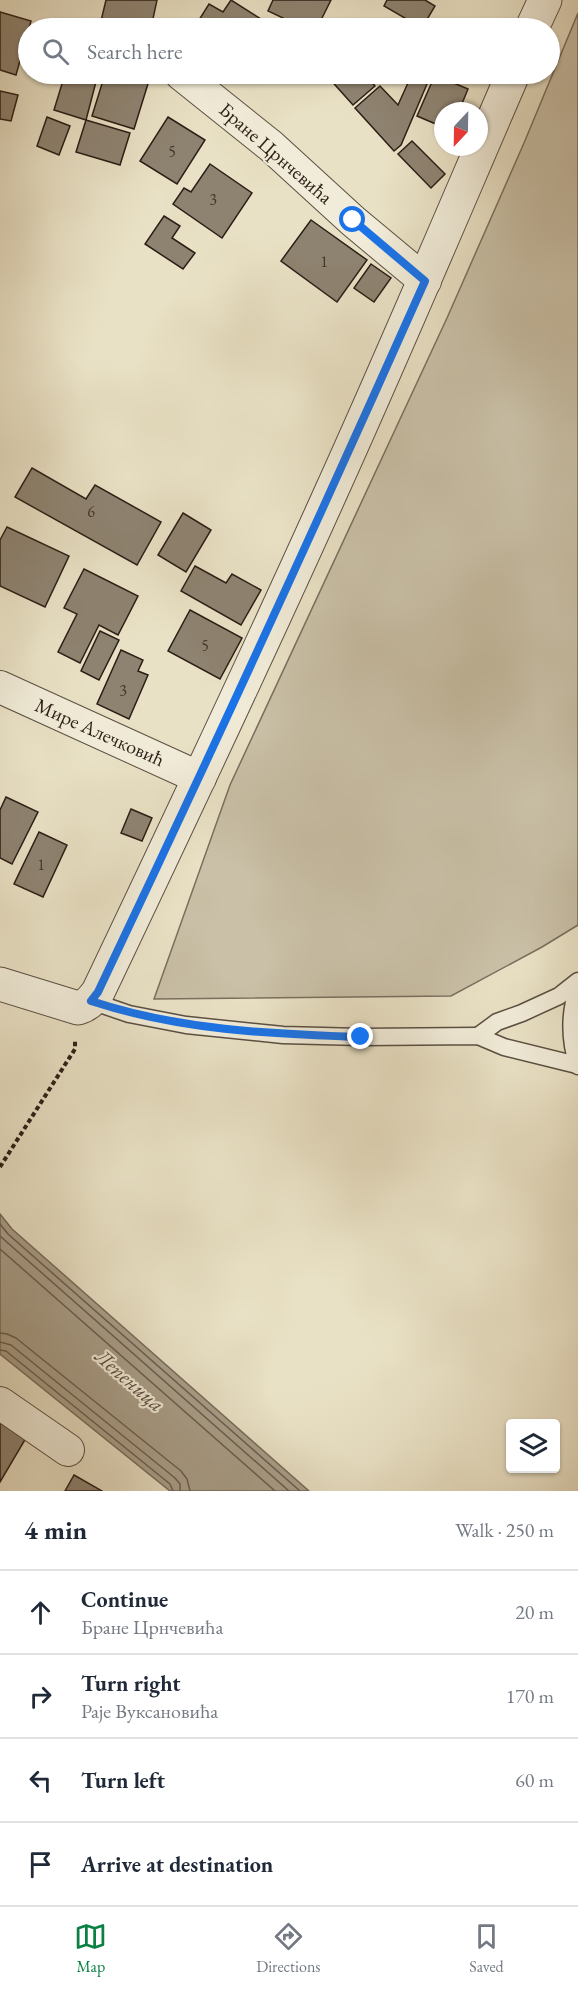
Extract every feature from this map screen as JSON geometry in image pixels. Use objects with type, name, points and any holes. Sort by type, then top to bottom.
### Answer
[{"type":"street","points":[[536,18],[544,0]]},
{"type":"street","name":"Бране Црнчевића","points":[[194,84],[271,146],[425,281]]},
{"type":"street","points":[[0,984],[85,1005],[98,992],[200,778],[327,502],[509,84]]},
{"type":"street","name":"Мире Алечковић","points":[[0,687],[200,778]]},
{"type":"street","points":[[0,1403],[68,1450]]},
{"type":"lane","points":[[478,1036],[497,1022],[559,996],[578,981]]},
{"type":"lane","points":[[85,1005],[186,1025],[283,1035],[478,1036],[504,1047],[578,1066],[570,1032],[572,1004],[578,987]]},
{"type":"path","points":[[0,1167],[75,1049],[85,1005]]},
{"type":"shaded area","points":[[578,13],[578,925],[451,996],[154,999],[230,785],[447,318],[549,84],[560,84],[560,56]]},
{"type":"water","name":"Лепеница","points":[[0,1214],[12,1229],[309,1491],[170,1491],[0,1354]]},
{"type":"building","points":[[106,0],[157,0],[153,18],[102,18]]},
{"type":"building","points":[[231,0],[259,18],[200,18],[209,4],[223,12]]},
{"type":"building","points":[[273,0],[331,0],[322,18],[283,18],[268,11]]},
{"type":"building","points":[[387,0],[425,0],[435,6],[428,18],[405,18],[384,6]]},
{"type":"building","points":[[0,12],[21,18],[18,18],[16,75],[0,70]]},
{"type":"building","points":[[62,84],[95,84],[86,120],[54,110]]},
{"type":"building","points":[[102,84],[148,84],[134,129],[92,116]]},
{"type":"building","points":[[334,84],[373,84],[375,86],[353,105]]},
{"type":"building","points":[[407,84],[427,84],[401,145],[394,151],[355,108],[380,86],[398,105]]},
{"type":"building","points":[[431,84],[456,84],[468,89],[463,102],[434,102],[434,123],[417,116]]},
{"type":"building","points":[[0,91],[18,95],[11,121],[0,119]]},
{"type":"building","points":[[47,117],[70,126],[59,155],[37,146]]},
{"type":"building","points":[[168,117],[205,140],[177,184],[140,161]]},
{"type":"building","points":[[86,120],[130,133],[120,165],[76,152]]},
{"type":"building","points":[[412,141],[445,174],[431,188],[398,154]]},
{"type":"building","points":[[210,164],[252,193],[222,238],[173,204],[184,188],[191,192]]},
{"type":"building","points":[[164,216],[180,226],[172,238],[195,253],[183,269],[145,244]]},
{"type":"building","points":[[311,220],[367,260],[337,302],[281,261]]},
{"type":"building","points":[[371,264],[391,278],[374,302],[354,288]]},
{"type":"building","points":[[32,468],[86,499],[95,485],[161,522],[137,565],[15,497]]},
{"type":"building","points":[[183,513],[211,530],[186,572],[158,555]]},
{"type":"building","points":[[7,527],[69,556],[45,607],[0,586],[0,540]]},
{"type":"building","points":[[195,566],[226,583],[232,574],[261,590],[241,625],[181,591]]},
{"type":"building","points":[[84,569],[138,596],[118,635],[99,625],[80,663],[58,652],[77,614],[64,608]]},
{"type":"building","points":[[190,610],[242,638],[220,679],[168,651]]},
{"type":"building","points":[[100,631],[119,640],[99,680],[81,671]]},
{"type":"building","points":[[121,650],[143,660],[138,671],[148,675],[129,719],[97,704]]},
{"type":"building","points":[[6,797],[38,812],[12,864],[0,858],[0,810]]},
{"type":"building","points":[[131,809],[152,818],[142,841],[121,833]]},
{"type":"building","points":[[39,832],[67,845],[43,897],[14,884]]},
{"type":"building","points":[[0,1423],[26,1438],[0,1482]]},
{"type":"building","points":[[74,1475],[102,1491],[65,1491]]},
{"type":"route","points":[[353,220],[425,281],[332,491],[200,778],[98,992],[91,1001],[129,1014],[186,1025],[283,1035],[361,1037]]}]
